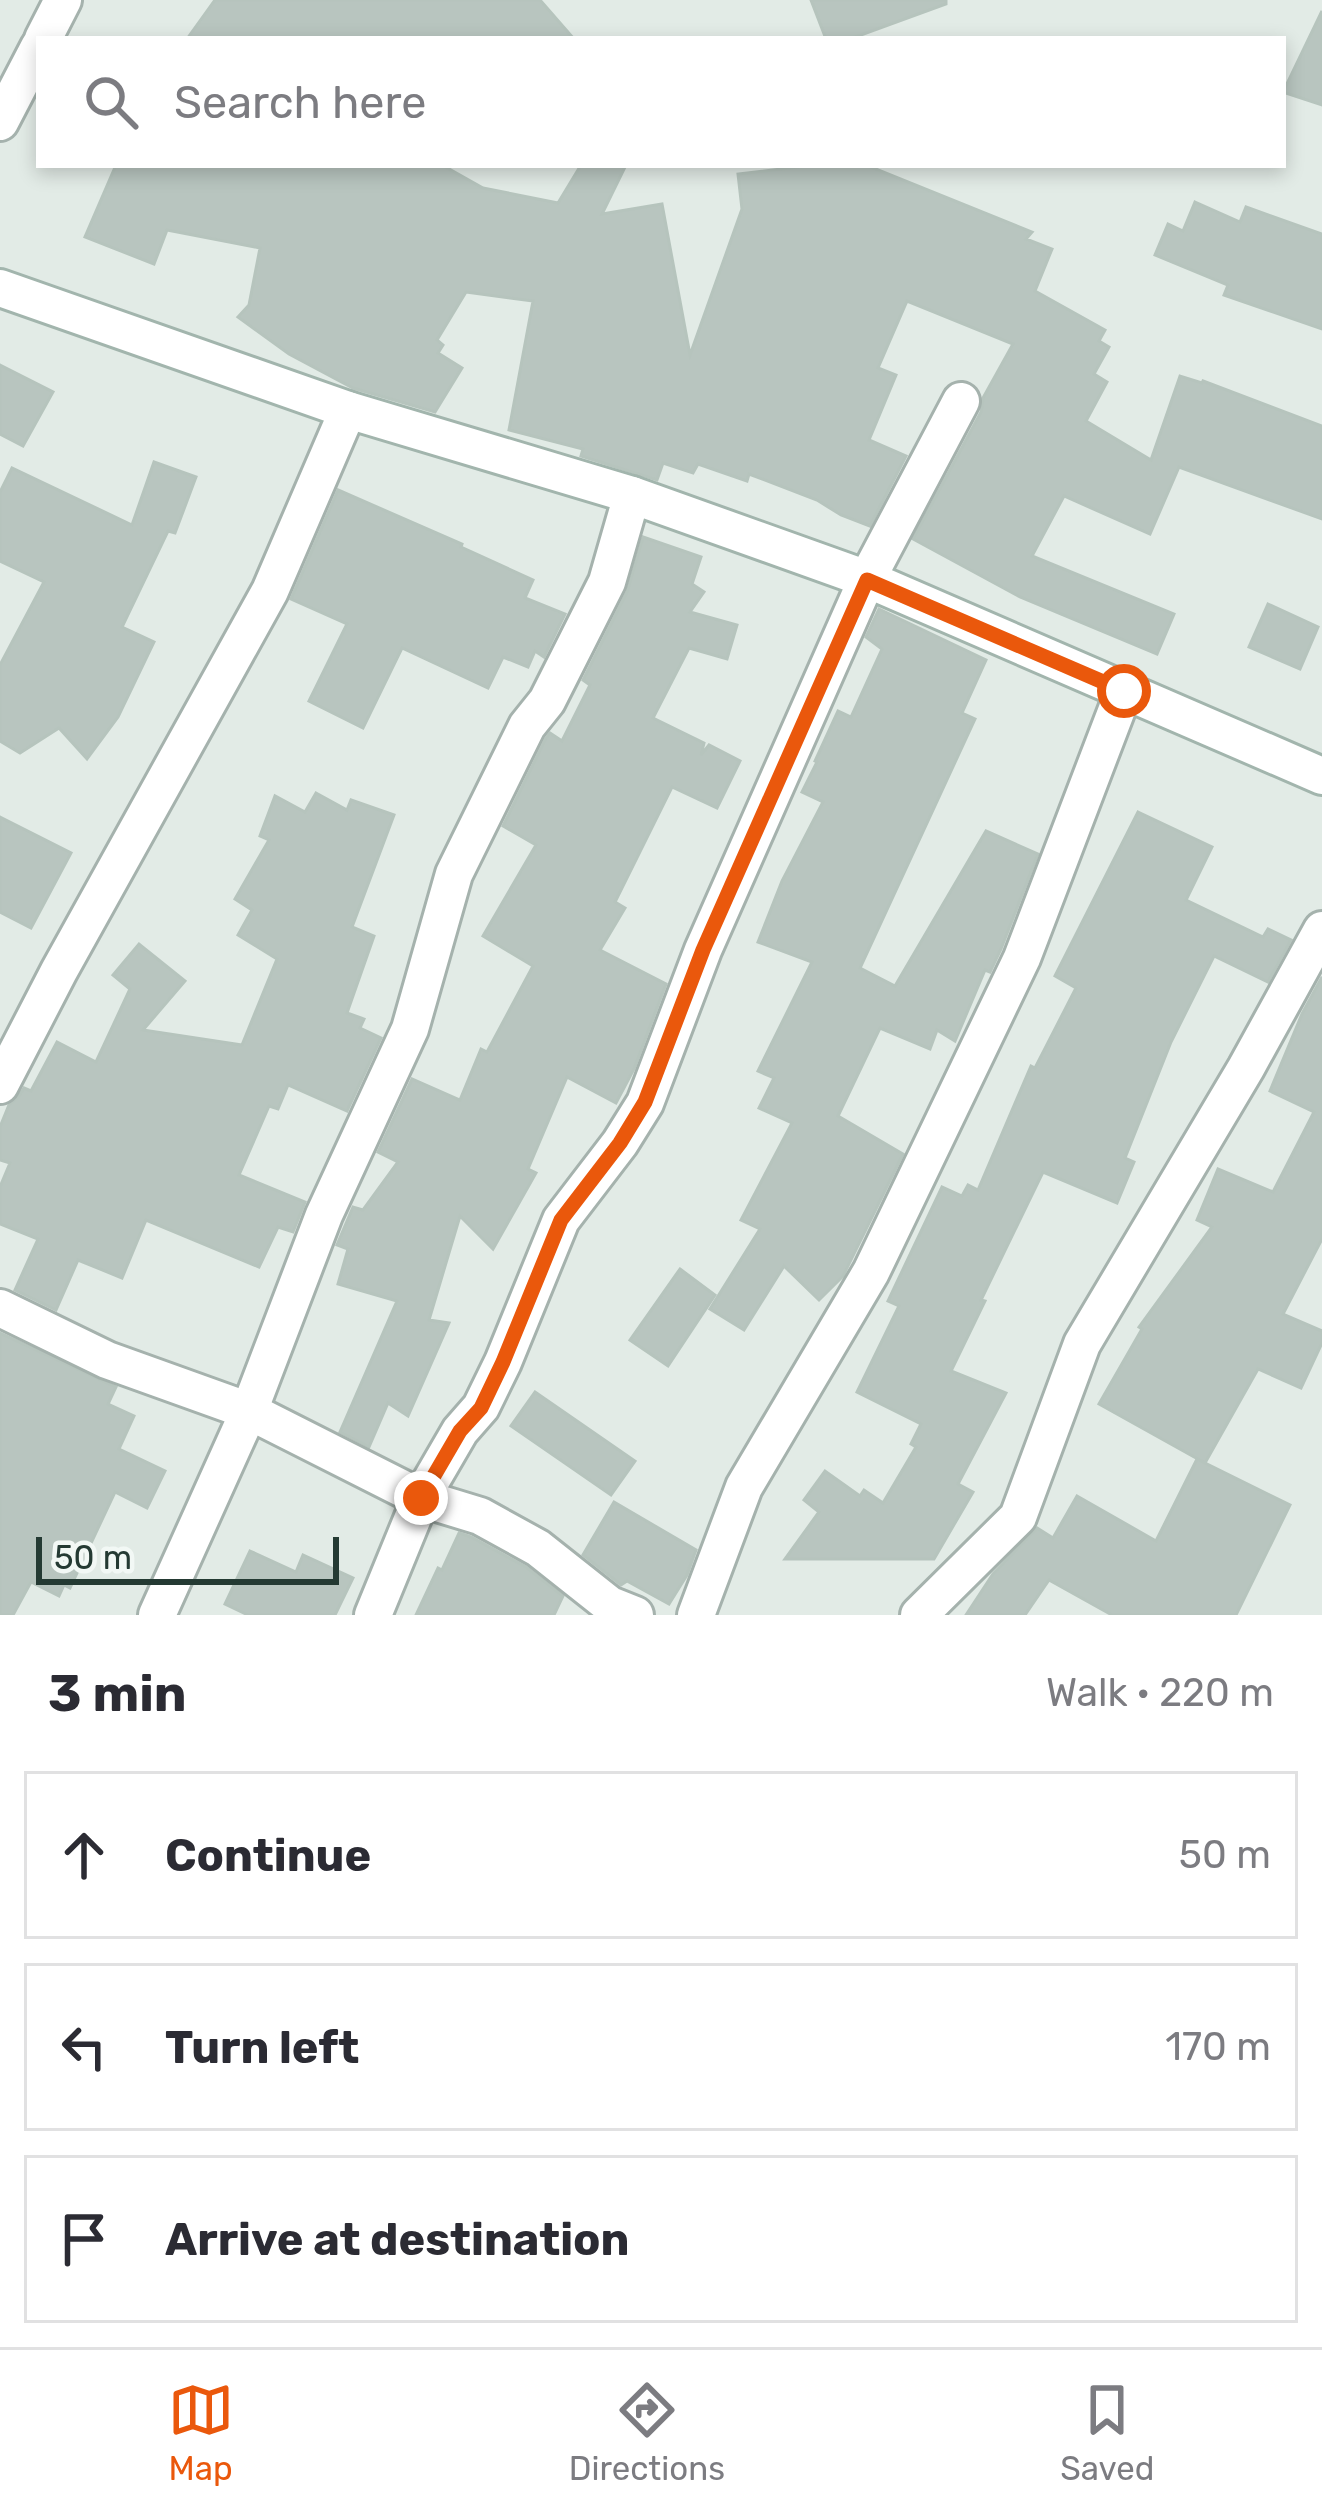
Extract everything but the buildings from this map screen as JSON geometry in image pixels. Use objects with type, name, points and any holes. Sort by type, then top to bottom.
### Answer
[{"type":"street","points":[[45,36],[63,0]]},
{"type":"street","points":[[0,122],[36,53]]},
{"type":"street","points":[[0,288],[348,410],[632,495],[867,580],[1322,776]]},
{"type":"street","points":[[374,1615],[421,1498],[460,1431],[481,1408],[503,1362],[561,1220],[645,1102],[703,950],[867,580],[961,401]]},
{"type":"street","points":[[0,1085],[270,591],[348,410]]},
{"type":"street","points":[[158,1615],[249,1411],[324,1215],[410,1029],[454,874],[527,726],[547,700],[607,582],[632,495]]},
{"type":"street","points":[[696,1615],[744,1487],[872,1272],[1022,958],[1124,691]]},
{"type":"street","points":[[919,1615],[1018,1517],[1082,1344],[1322,930]]},
{"type":"street","points":[[0,1308],[107,1360],[249,1411],[421,1498],[480,1516],[538,1548],[610,1605],[635,1615]]},
{"type":"route","points":[[421,1498],[460,1431],[481,1408],[561,1220],[645,1102],[703,950],[867,580],[1124,691]]}]
